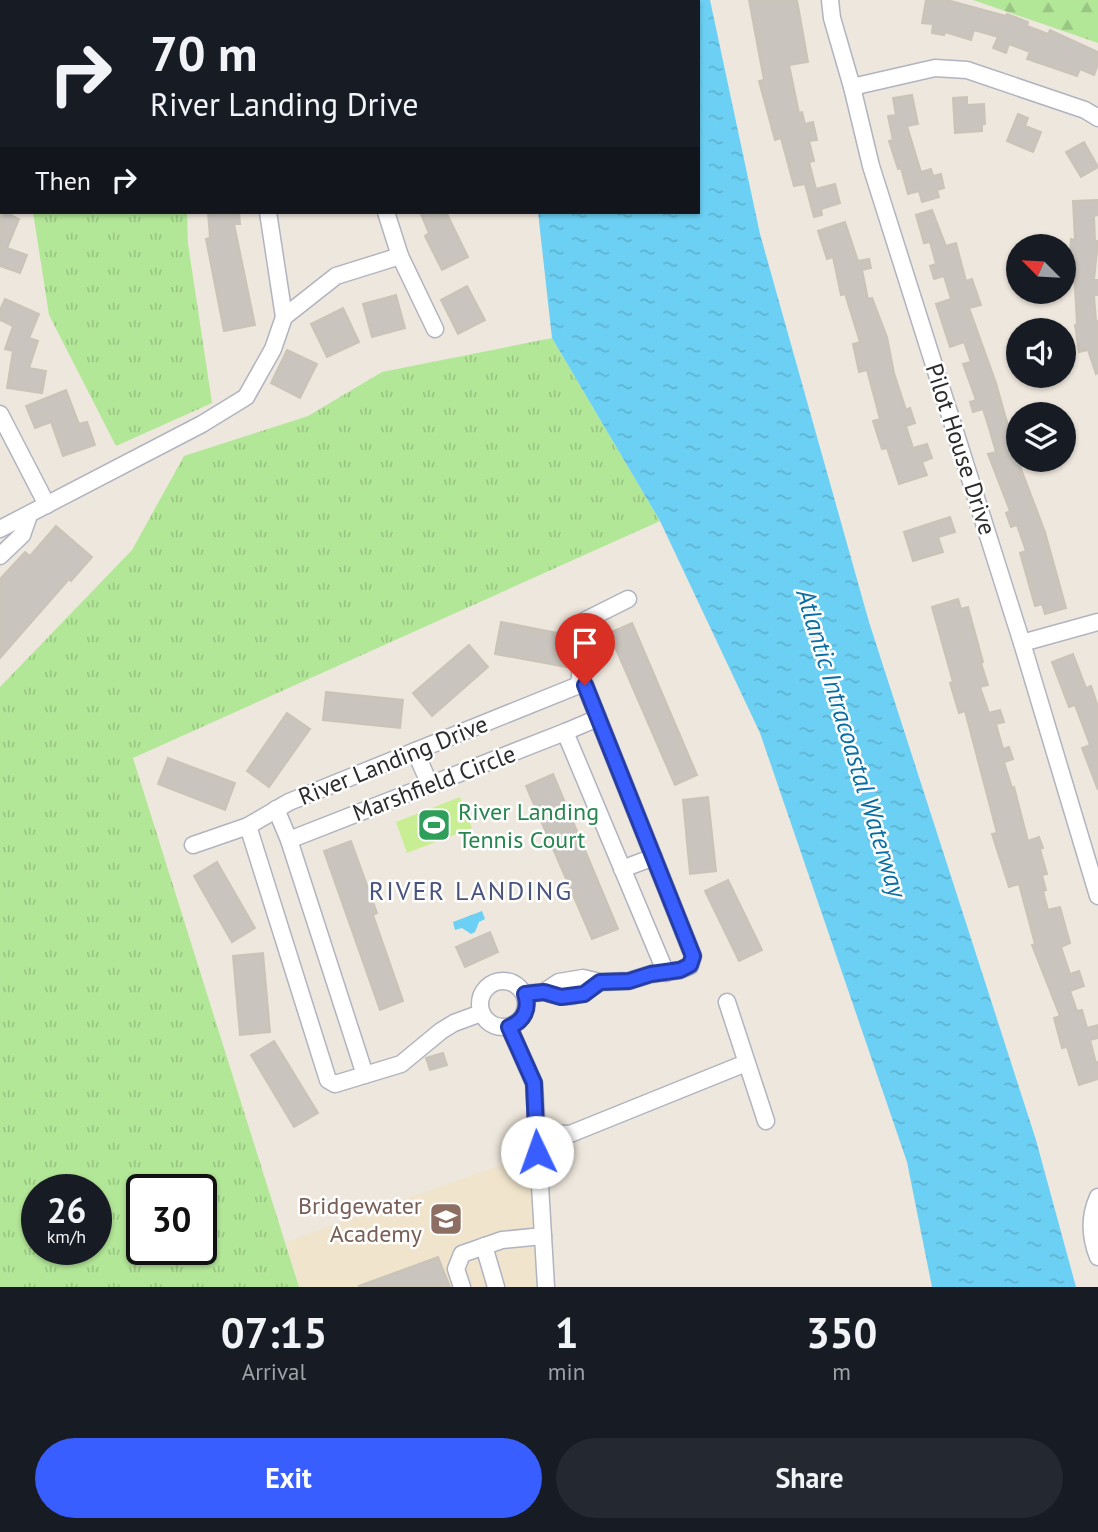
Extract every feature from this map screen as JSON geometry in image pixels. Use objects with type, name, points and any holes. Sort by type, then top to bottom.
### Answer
[{"type":"street","name":"Pilot House Drive","points":[[830,0],[832,18],[871,166],[1022,643],[1098,896]]},
{"type":"street","points":[[852,87],[935,68],[967,70],[1086,110],[1098,118]]},
{"type":"street","points":[[0,529],[202,424],[246,397],[273,349],[284,317],[268,214]]},
{"type":"street","points":[[387,214],[400,256],[435,329]]},
{"type":"street","points":[[284,317],[336,276],[400,256]]},
{"type":"street","points":[[0,414],[47,505]]},
{"type":"street","points":[[0,556],[22,535],[29,515]]},
{"type":"street","points":[[525,994],[544,992],[559,982],[583,978],[600,982],[629,981],[651,974],[666,973],[690,965],[693,956],[585,685],[579,685],[586,620],[628,598]]},
{"type":"street","points":[[1022,643],[1098,622]]},
{"type":"street","name":"River Landing Drive","points":[[192,845],[248,826],[289,802],[579,685]]},
{"type":"street","name":"Marshfield Circle","points":[[289,840],[598,718]]},
{"type":"street","points":[[565,732],[666,973]]},
{"type":"street","points":[[415,751],[430,785]]},
{"type":"street","points":[[276,809],[289,840],[365,1075]]},
{"type":"street","points":[[248,826],[328,1080],[335,1084],[401,1065],[441,1031],[481,1013]]},
{"type":"street","points":[[622,869],[654,857]]},
{"type":"street","points":[[497,981],[516,984],[525,994],[525,1014],[516,1024],[503,1028],[490,1023],[481,1013],[482,993],[497,981]]},
{"type":"street","points":[[727,1002],[766,1121]]},
{"type":"street","points":[[509,1027],[534,1083],[546,1287]]},
{"type":"street","points":[[536,1133],[569,1134],[746,1062]]},
{"type":"street","points":[[1098,1197],[1093,1210],[1091,1229],[1098,1257]]},
{"type":"street","points":[[462,1287],[456,1269],[462,1254],[502,1240],[543,1236]]},
{"type":"street","points":[[484,1246],[496,1287]]},
{"type":"shaded area","name":"Bridgewater Academy","points":[[537,1152],[546,1287],[299,1287],[286,1242]]},
{"type":"green space","points":[[973,0],[1098,0],[1098,43]]},
{"type":"green space","points":[[33,214],[187,214],[188,244],[212,403],[116,446],[49,315]]},
{"type":"green space","points":[[552,338],[660,521],[133,758],[299,1287],[0,1287],[0,687],[132,550],[184,456],[308,416],[382,372]]},
{"type":"green space","name":"River Landing Tennis Court","points":[[460,797],[472,828],[407,853],[396,822]]},
{"type":"water","name":"Atlantic Intracoastal Waterway","points":[[700,0],[710,0],[760,234],[869,622],[1036,1140],[1076,1287],[932,1287],[907,1162],[760,733],[660,521],[552,338],[538,214],[700,214]]},
{"type":"water","points":[[482,911],[485,919],[479,922],[475,932],[471,934],[462,928],[455,930],[453,922]]},
{"type":"building","points":[[749,0],[797,0],[808,62],[789,65],[799,113],[802,112],[805,124],[813,122],[817,140],[809,141],[814,161],[809,162],[816,189],[835,184],[840,203],[821,209],[822,215],[814,217],[805,184],[794,186],[781,138],[775,140],[759,81],[764,80]]},
{"type":"building","points":[[926,0],[947,0],[1006,16],[1007,14],[1048,34],[1050,30],[1098,52],[1094,75],[1080,69],[1077,76],[1027,59],[1030,52],[1009,44],[1006,53],[993,48],[998,37],[974,30],[971,40],[945,32],[944,35],[932,33],[933,24],[922,23]]},
{"type":"building","points":[[912,95],[918,124],[907,126],[921,172],[931,169],[933,176],[941,174],[944,188],[937,190],[939,197],[922,202],[919,191],[908,194],[901,168],[898,169],[889,141],[893,140],[888,116],[896,115],[893,98]]},
{"type":"building","points":[[967,97],[967,105],[984,104],[985,124],[982,124],[982,131],[955,133],[953,98]]},
{"type":"building","points":[[1018,114],[1028,118],[1025,126],[1041,132],[1033,152],[1007,141]]},
{"type":"building","points":[[1084,142],[1098,167],[1081,177],[1066,152]]},
{"type":"building","points":[[1098,200],[1098,215],[1094,216],[1095,241],[1098,241],[1094,280],[1098,280],[1098,295],[1094,295],[1098,321],[1096,374],[1088,350],[1079,352],[1076,332],[1076,234],[1073,201]]},
{"type":"building","points":[[932,210],[946,246],[956,243],[966,281],[972,279],[981,305],[969,308],[1006,418],[1006,472],[1022,472],[1045,532],[1066,608],[1045,614],[1042,604],[1035,606],[1020,553],[1026,551],[1017,525],[1011,527],[1006,513],[1010,511],[988,454],[996,452],[983,409],[973,412],[970,402],[976,400],[963,364],[971,362],[964,342],[950,347],[936,304],[951,299],[944,276],[934,279],[930,266],[936,264],[930,242],[924,243],[916,215]]},
{"type":"building","points":[[0,214],[8,214],[19,219],[7,248],[27,255],[20,273],[0,266]]},
{"type":"building","points":[[208,214],[239,214],[240,224],[234,224],[255,325],[224,331],[206,239],[210,238]]},
{"type":"building","points":[[421,214],[447,214],[468,257],[442,270],[425,236],[429,233]]},
{"type":"building","points":[[845,222],[858,261],[869,259],[871,268],[862,270],[868,299],[872,298],[887,337],[894,373],[906,410],[910,408],[915,423],[906,426],[913,448],[927,444],[932,458],[922,462],[927,475],[899,484],[887,448],[882,449],[873,421],[880,419],[867,370],[859,372],[853,344],[860,342],[845,294],[841,295],[833,257],[827,259],[818,231]]},
{"type":"building","points":[[467,286],[485,320],[458,334],[441,300]]},
{"type":"building","points":[[396,295],[405,328],[372,337],[363,304]]},
{"type":"building","points":[[5,299],[39,314],[29,338],[38,341],[29,368],[46,371],[42,393],[7,388],[13,351],[5,349],[13,326],[0,320],[0,310]]},
{"type":"building","points":[[343,308],[359,342],[327,357],[311,324]]},
{"type":"building","points":[[287,350],[317,364],[300,398],[271,383]]},
{"type":"building","points":[[66,390],[79,424],[87,422],[95,445],[63,456],[51,422],[35,428],[26,406]]},
{"type":"building","points":[[950,517],[955,532],[938,537],[943,552],[913,561],[904,532]]},
{"type":"building","points":[[56,526],[92,557],[71,581],[69,579],[0,658],[0,579],[25,552],[30,556]]},
{"type":"building","points":[[958,599],[961,609],[968,607],[983,662],[981,663],[988,685],[980,687],[989,713],[1000,710],[1004,722],[996,724],[1003,749],[1009,747],[1013,759],[1004,762],[1012,788],[1014,787],[1028,841],[1039,837],[1043,848],[1040,849],[1047,874],[1042,875],[1046,890],[1043,891],[1048,910],[1060,907],[1070,943],[1061,947],[1070,974],[1079,971],[1084,986],[1070,991],[1077,1011],[1082,1010],[1087,1028],[1098,1025],[1098,1038],[1090,1040],[1096,1063],[1098,1062],[1098,1079],[1079,1085],[1067,1047],[1062,1048],[1054,1018],[1060,1016],[1032,945],[1035,944],[1019,884],[1009,887],[992,834],[997,833],[965,711],[959,713],[950,683],[953,682],[932,607]]},
{"type":"building","points":[[501,622],[573,636],[567,667],[495,654]]},
{"type":"building","points":[[632,623],[697,775],[675,785],[609,633]]},
{"type":"building","points":[[469,645],[488,667],[432,716],[413,693]]},
{"type":"building","points":[[1073,654],[1086,688],[1091,686],[1098,707],[1098,790],[1082,748],[1090,745],[1075,705],[1069,707],[1052,662]]},
{"type":"building","points":[[326,692],[403,700],[400,728],[323,720]]},
{"type":"building","points":[[287,713],[310,729],[269,787],[247,771]]},
{"type":"building","points":[[168,758],[235,783],[225,810],[158,784]]},
{"type":"building","points":[[553,774],[618,929],[592,939],[526,786]]},
{"type":"building","points":[[708,797],[716,871],[690,874],[683,800]]},
{"type":"building","points":[[351,841],[377,913],[373,915],[403,1001],[380,1010],[324,851]]},
{"type":"building","points":[[217,862],[255,928],[232,942],[194,876]]},
{"type":"building","points":[[728,880],[762,950],[739,961],[705,891]]},
{"type":"building","points":[[490,932],[498,952],[465,967],[456,947]]},
{"type":"building","points":[[263,953],[270,1032],[240,1035],[233,956]]},
{"type":"building","points":[[274,1041],[318,1113],[294,1127],[251,1055]]},
{"type":"building","points":[[443,1053],[447,1065],[430,1070],[426,1058]]},
{"type":"building","points":[[438,1257],[450,1287],[359,1286]]},
{"type":"place","name":"River Landing Tennis Court","points":[[434,825]]},
{"type":"place","name":"Bridgewater Academy","points":[[446,1219]]},
{"type":"district","name":"RIVER LANDING","points":[[471,890]]},
{"type":"route","points":[[537,1152],[534,1083],[509,1027],[521,1020],[525,1014],[525,994],[544,992],[561,997],[584,994],[600,982],[629,981],[651,974],[680,970],[690,965],[693,956],[585,685]]}]
